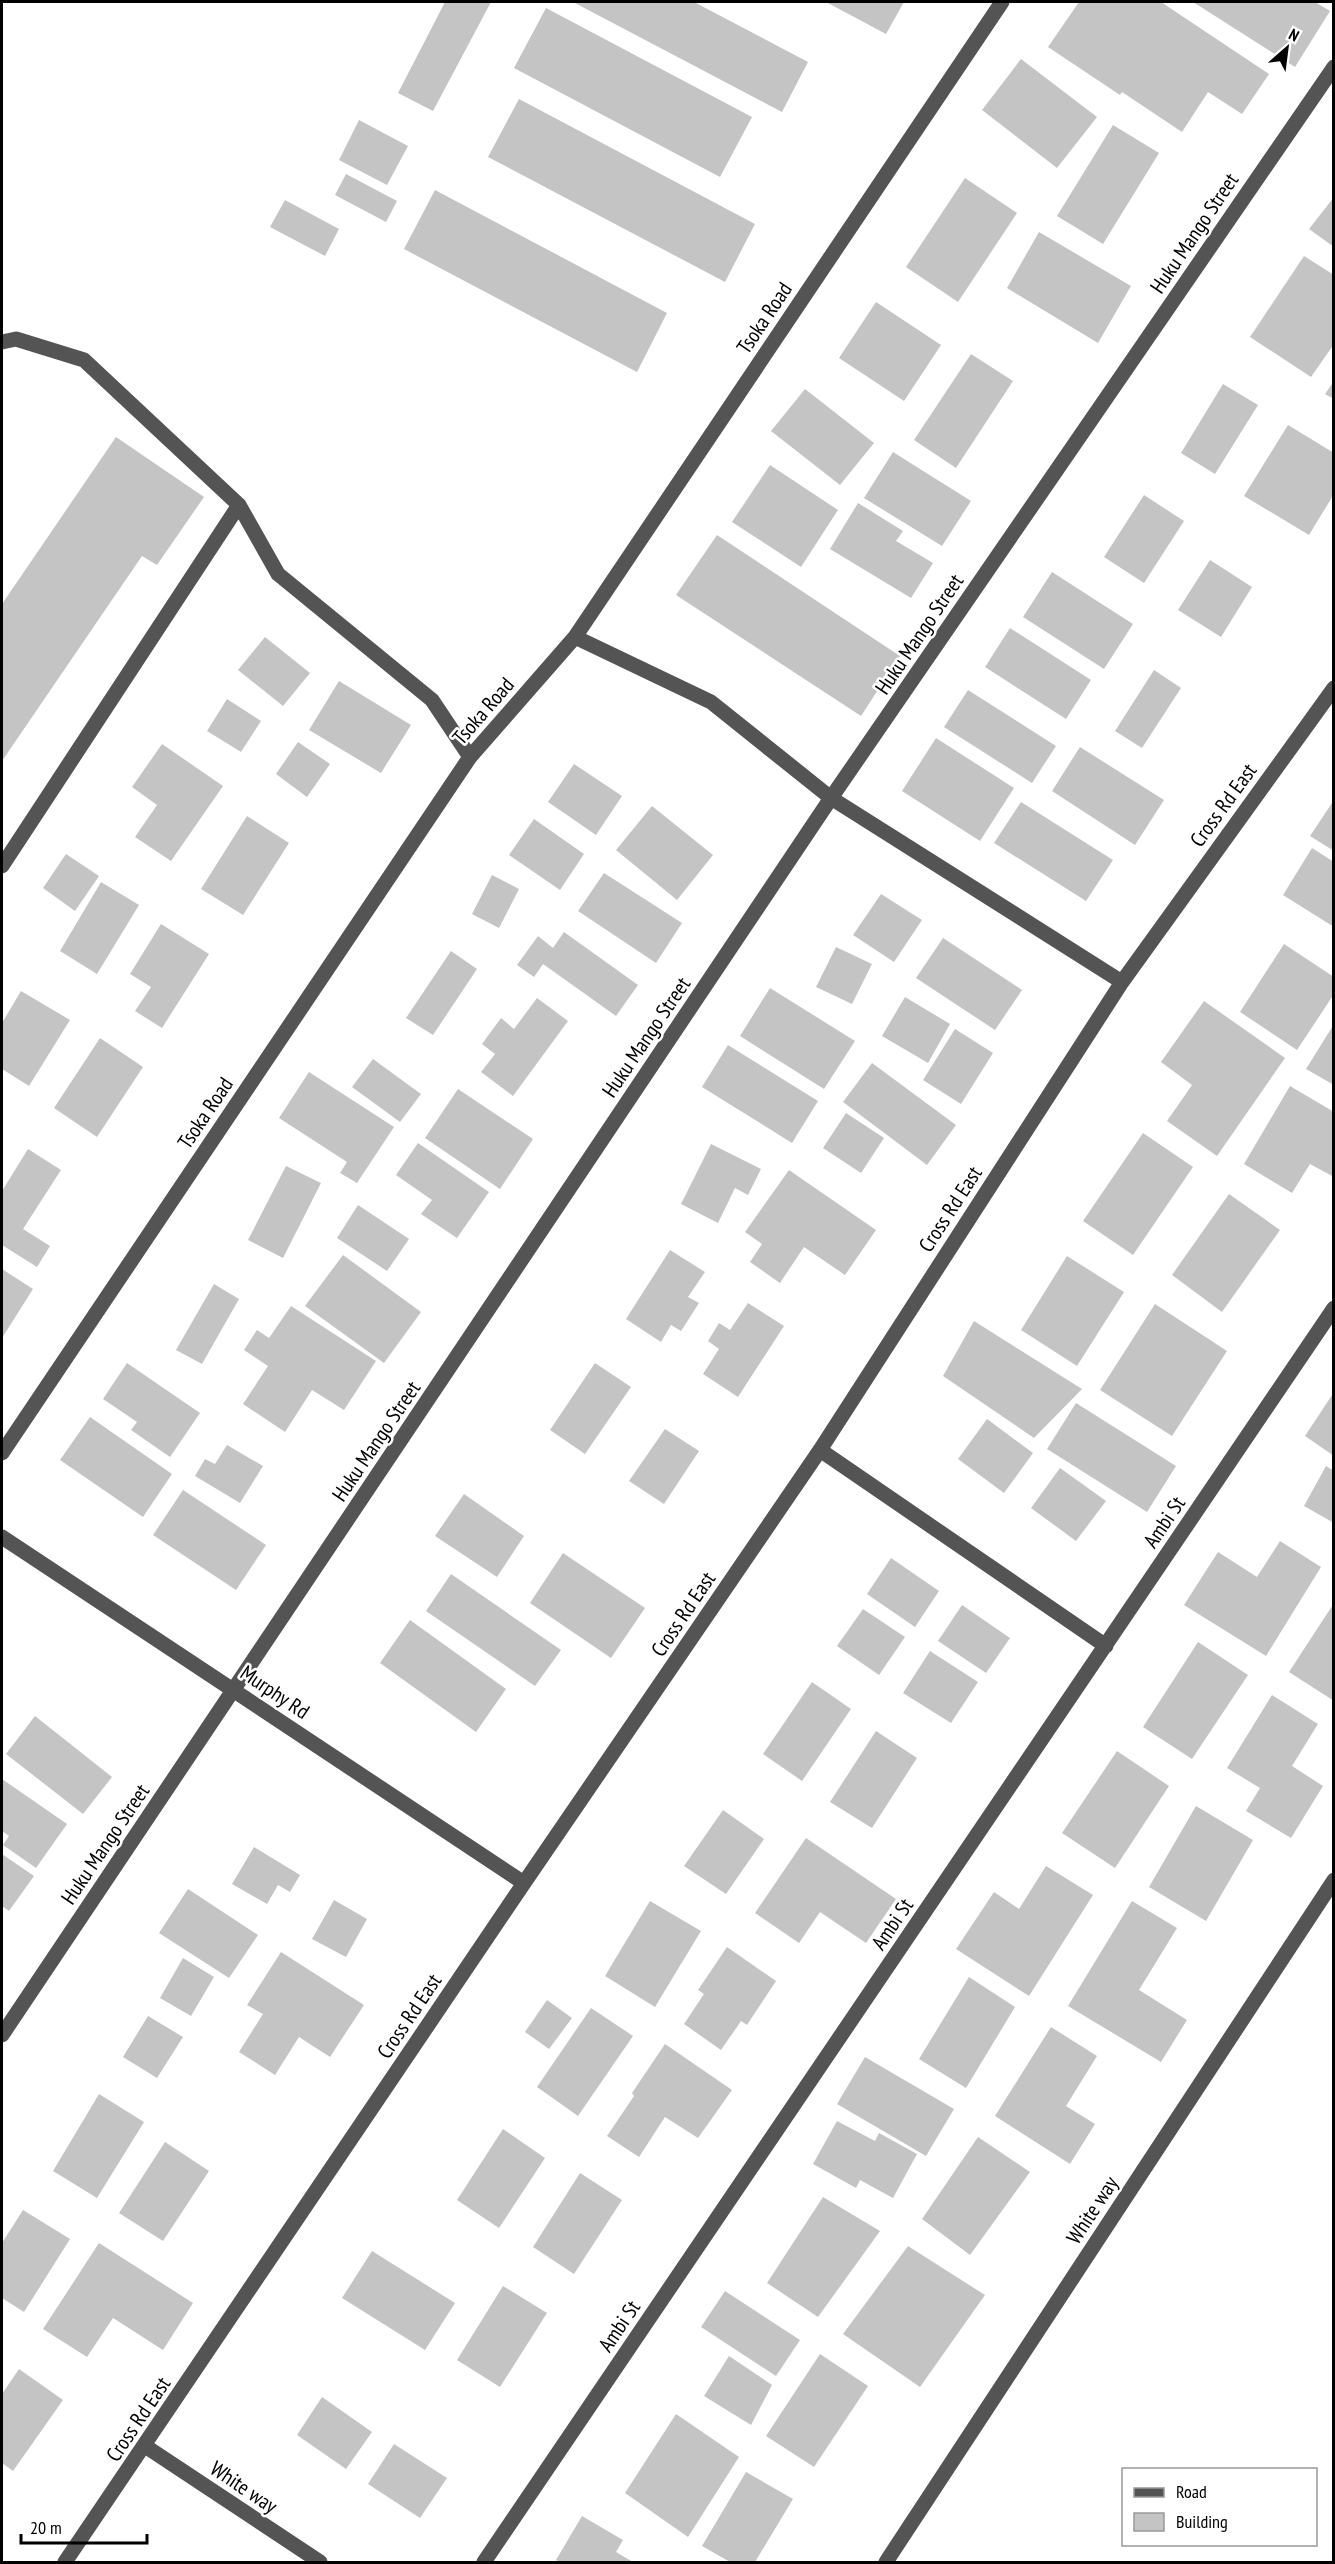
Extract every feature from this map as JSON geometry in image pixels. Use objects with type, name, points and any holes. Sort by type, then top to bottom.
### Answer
[{"type":"street","name":"Tsoka Road","points":[[2,1453],[471,757],[575,637],[1002,2]]},
{"type":"street","name":"Huku Mango Street","points":[[2,2035],[831,798],[1334,67]]},
{"type":"street","points":[[2,342],[16,339],[84,360],[239,505],[278,574],[432,700],[471,757]]},
{"type":"street","points":[[2,866],[239,505]]},
{"type":"street","points":[[575,637],[711,702],[831,798],[1122,982]]},
{"type":"street","name":"Cross Rd East","points":[[65,2562],[524,1882],[820,1450],[1122,982],[1334,688]]},
{"type":"street","name":"Ambi St","points":[[484,2562],[1332,1314]]},
{"type":"street","points":[[820,1450],[1106,1646]]},
{"type":"street","name":"Murphy Rd","points":[[2,1537],[524,1882]]},
{"type":"street","name":"White way","points":[[886,2562],[1334,1880]]},
{"type":"street","name":"White way","points":[[145,2446],[320,2562]]},
{"type":"building","points":[[445,2],[491,2],[433,111],[398,93]]},
{"type":"building","points":[[573,2],[694,2],[808,62],[782,112]]},
{"type":"building","points":[[826,2],[904,2],[886,34]]},
{"type":"building","points":[[1079,2],[1161,2],[1269,74],[1242,114],[1208,92],[1182,132],[1122,92],[1120,95],[1048,47]]},
{"type":"building","points":[[1193,2],[1315,2],[1330,11],[1295,67]]},
{"type":"building","points":[[546,8],[752,117],[720,177],[514,68]]},
{"type":"building","points":[[1021,59],[1097,117],[1057,168],[982,110]]},
{"type":"building","points":[[519,99],[755,224],[725,282],[488,157]]},
{"type":"building","points":[[359,120],[408,146],[387,185],[339,160]]},
{"type":"building","points":[[1113,125],[1159,153],[1103,244],[1057,216]]},
{"type":"building","points":[[346,174],[397,201],[386,222],[335,195]]},
{"type":"building","points":[[965,178],[1017,213],[958,302],[906,267]]},
{"type":"building","points":[[435,190],[667,313],[637,372],[404,249]]},
{"type":"building","points":[[1334,197],[1334,247],[1309,229]]},
{"type":"building","points":[[285,200],[339,229],[325,256],[270,227]]},
{"type":"building","points":[[1039,232],[1131,286],[1098,343],[1007,288]]},
{"type":"building","points":[[1304,256],[1334,275],[1334,344],[1311,377],[1250,337]]},
{"type":"building","points":[[876,302],[941,345],[904,401],[839,358]]},
{"type":"building","points":[[971,354],[1013,381],[956,468],[914,440]]},
{"type":"building","points":[[1334,381],[1334,399],[1325,394]]},
{"type":"building","points":[[1223,384],[1258,405],[1215,474],[1181,453]]},
{"type":"building","points":[[805,389],[874,443],[840,485],[771,431]]},
{"type":"building","points":[[1288,425],[1334,453],[1334,494],[1309,535],[1244,496]]},
{"type":"building","points":[[116,437],[204,497],[157,565],[142,556],[2,761],[2,604]]},
{"type":"building","points":[[893,452],[971,501],[942,546],[864,498]]},
{"type":"building","points":[[770,465],[838,510],[801,567],[732,522]]},
{"type":"building","points":[[1144,495],[1184,521],[1144,583],[1104,557]]},
{"type":"building","points":[[858,503],[903,531],[896,541],[933,563],[911,598],[830,549]]},
{"type":"building","points":[[717,535],[900,656],[861,716],[676,595]]},
{"type":"building","points":[[1210,560],[1252,587],[1221,637],[1178,610]]},
{"type":"building","points":[[1052,572],[1133,624],[1104,669],[1023,617]]},
{"type":"building","points":[[1010,628],[1091,680],[1066,719],[985,667]]},
{"type":"building","points":[[265,637],[310,673],[283,706],[238,670]]},
{"type":"building","points":[[1154,670],[1181,688],[1142,748],[1115,731]]},
{"type":"building","points":[[339,681],[411,725],[381,773],[309,730]]},
{"type":"building","points":[[968,690],[1056,746],[1032,783],[944,727]]},
{"type":"building","points":[[227,699],[261,721],[241,752],[207,731]]},
{"type":"building","points":[[936,738],[1014,788],[980,841],[902,791]]},
{"type":"building","points":[[298,742],[330,764],[307,797],[276,774]]},
{"type":"building","points":[[162,744],[223,786],[171,861],[135,837],[157,805],[132,787]]},
{"type":"building","points":[[1080,747],[1164,800],[1135,845],[1052,791]]},
{"type":"building","points":[[574,764],[622,796],[596,835],[548,802]]},
{"type":"building","points":[[1334,800],[1334,851],[1310,836]]},
{"type":"building","points":[[1021,802],[1113,860],[1086,901],[994,843]]},
{"type":"building","points":[[652,806],[713,855],[677,900],[616,850]]},
{"type":"building","points":[[247,816],[289,843],[243,915],[201,889]]},
{"type":"building","points":[[534,819],[584,854],[560,890],[509,855]]},
{"type":"building","points":[[1312,848],[1334,862],[1334,927],[1283,895]]},
{"type":"building","points":[[66,854],[99,876],[75,911],[43,888]]},
{"type":"building","points":[[604,873],[682,923],[656,963],[578,911]]},
{"type":"building","points":[[492,875],[519,889],[499,928],[472,914]]},
{"type":"building","points":[[101,882],[139,905],[97,974],[60,951]]},
{"type":"building","points":[[881,894],[922,920],[894,962],[853,935]]},
{"type":"building","points":[[161,924],[209,954],[162,1028],[135,1011],[151,987],[130,974]]},
{"type":"building","points":[[564,932],[638,985],[616,1016],[543,964],[534,977],[517,965],[538,936],[553,948]]},
{"type":"building","points":[[943,938],[1022,990],[995,1030],[916,978]]},
{"type":"building","points":[[1284,944],[1334,977],[1334,994],[1297,1050],[1240,1012]]},
{"type":"building","points":[[836,947],[872,964],[852,1004],[816,987]]},
{"type":"building","points":[[451,951],[477,969],[433,1035],[406,1018]]},
{"type":"building","points":[[770,988],[855,1041],[824,1089],[740,1036]]},
{"type":"building","points":[[21,991],[70,1020],[29,1086],[2,1069],[2,1023]]},
{"type":"building","points":[[905,997],[950,1024],[928,1063],[882,1036]]},
{"type":"building","points":[[537,998],[568,1021],[513,1096],[481,1072],[495,1054],[482,1044],[501,1018],[514,1029]]},
{"type":"building","points":[[1204,1001],[1285,1058],[1217,1156],[1167,1121],[1192,1085],[1161,1062]]},
{"type":"building","points":[[1334,1024],[1334,1085],[1306,1069]]},
{"type":"building","points":[[955,1029],[993,1053],[961,1104],[923,1080]]},
{"type":"building","points":[[100,1038],[143,1067],[97,1137],[54,1108]]},
{"type":"building","points":[[728,1045],[818,1101],[792,1143],[702,1087]]},
{"type":"building","points":[[373,1059],[421,1094],[400,1122],[352,1087]]},
{"type":"building","points":[[872,1063],[956,1125],[927,1165],[843,1102]]},
{"type":"building","points":[[309,1072],[394,1127],[357,1183],[340,1173],[347,1162],[279,1118]]},
{"type":"building","points":[[1290,1086],[1334,1112],[1334,1177],[1310,1164],[1292,1193],[1244,1164]]},
{"type":"building","points":[[458,1089],[533,1139],[500,1189],[425,1138]]},
{"type":"building","points":[[846,1113],[884,1138],[861,1173],[823,1148]]},
{"type":"building","points":[[1143,1133],[1193,1167],[1133,1255],[1083,1221]]},
{"type":"building","points":[[418,1143],[489,1192],[457,1238],[421,1214],[432,1200],[396,1175]]},
{"type":"building","points":[[711,1144],[761,1169],[748,1195],[735,1188],[718,1223],[681,1204]]},
{"type":"building","points":[[28,1149],[61,1170],[23,1229],[50,1246],[37,1267],[2,1245],[2,1191]]},
{"type":"building","points":[[286,1166],[321,1183],[283,1258],[248,1240]]},
{"type":"building","points":[[789,1170],[876,1230],[845,1275],[804,1247],[780,1283],[750,1262],[762,1244],[745,1232]]},
{"type":"building","points":[[1229,1194],[1280,1230],[1222,1312],[1172,1275]]},
{"type":"building","points":[[358,1205],[409,1239],[387,1271],[337,1238]]},
{"type":"building","points":[[670,1250],[705,1272],[688,1297],[699,1303],[681,1331],[671,1325],[661,1342],[626,1319]]},
{"type":"building","points":[[343,1255],[421,1312],[384,1363],[305,1306]]},
{"type":"building","points":[[1067,1256],[1124,1292],[1077,1366],[1021,1330]]},
{"type":"building","points":[[2,1269],[33,1289],[2,1338]]},
{"type":"building","points":[[214,1284],[239,1299],[202,1364],[176,1350]]},
{"type":"building","points":[[748,1303],[784,1326],[738,1397],[703,1374],[719,1349],[708,1341],[719,1323],[730,1330]]},
{"type":"building","points":[[1155,1304],[1227,1351],[1172,1436],[1100,1390]]},
{"type":"building","points":[[291,1306],[376,1361],[344,1410],[312,1390],[285,1432],[243,1404],[268,1366],[244,1350],[257,1330],[269,1338]]},
{"type":"building","points":[[974,1321],[1082,1389],[1034,1438],[943,1376]]},
{"type":"building","points":[[127,1363],[200,1413],[170,1457],[131,1430],[137,1422],[103,1399]]},
{"type":"building","points":[[595,1363],[631,1387],[585,1454],[550,1430]]},
{"type":"building","points":[[1334,1392],[1334,1456],[1305,1436]]},
{"type":"building","points":[[1076,1403],[1176,1466],[1147,1512],[1047,1449]]},
{"type":"building","points":[[90,1417],[172,1474],[143,1517],[60,1460]]},
{"type":"building","points":[[987,1419],[1033,1453],[1004,1493],[958,1459]]},
{"type":"building","points":[[665,1429],[699,1451],[664,1504],[629,1481]]},
{"type":"building","points":[[227,1445],[263,1466],[240,1503],[195,1476],[205,1459],[215,1464]]},
{"type":"building","points":[[1326,1466],[1334,1471],[1334,1523],[1304,1506]]},
{"type":"building","points":[[1060,1468],[1106,1501],[1076,1541],[1031,1508]]},
{"type":"building","points":[[183,1490],[266,1545],[236,1590],[153,1535]]},
{"type":"building","points":[[464,1494],[524,1536],[497,1577],[435,1536]]},
{"type":"building","points":[[1280,1541],[1321,1567],[1266,1656],[1184,1605],[1218,1552],[1257,1577]]},
{"type":"building","points":[[563,1553],[645,1608],[611,1658],[530,1603]]},
{"type":"building","points":[[891,1558],[939,1591],[915,1627],[867,1594]]},
{"type":"building","points":[[451,1574],[561,1650],[535,1686],[426,1611]]},
{"type":"building","points":[[1334,1603],[1334,1701],[1289,1672]]},
{"type":"building","points":[[962,1605],[1010,1638],[986,1673],[938,1641]]},
{"type":"building","points":[[863,1609],[905,1637],[879,1675],[837,1646]]},
{"type":"building","points":[[410,1620],[506,1689],[476,1732],[380,1663]]},
{"type":"building","points":[[1198,1642],[1248,1675],[1192,1759],[1143,1727]]},
{"type":"building","points":[[930,1651],[978,1682],[951,1723],[903,1693]]},
{"type":"building","points":[[812,1682],[851,1709],[802,1781],[763,1754]]},
{"type":"building","points":[[1272,1695],[1318,1724],[1292,1766],[1323,1786],[1291,1838],[1246,1811],[1260,1788],[1227,1768]]},
{"type":"building","points":[[35,1716],[112,1777],[83,1814],[6,1754]]},
{"type":"building","points":[[876,1731],[917,1758],[872,1828],[830,1802]]},
{"type":"building","points":[[1117,1751],[1169,1786],[1115,1868],[1062,1833]]},
{"type":"building","points":[[2,1779],[67,1824],[36,1868],[3,1845],[9,1836],[2,1831]]},
{"type":"building","points":[[1196,1806],[1253,1840],[1206,1921],[1149,1887]]},
{"type":"building","points":[[723,1810],[764,1839],[726,1894],[684,1866]]},
{"type":"building","points":[[806,1838],[896,1899],[866,1943],[820,1912],[799,1943],[755,1913]]},
{"type":"building","points":[[254,1847],[300,1875],[290,1892],[278,1885],[267,1904],[232,1884]]},
{"type":"building","points":[[2,1854],[34,1876],[9,1911],[2,1906]]},
{"type":"building","points":[[1046,1866],[1093,1895],[1029,1996],[956,1949],[994,1892],[1019,1909]]},
{"type":"building","points":[[188,1889],[258,1935],[229,1978],[159,1933]]},
{"type":"building","points":[[334,1900],[367,1919],[346,1957],[312,1939]]},
{"type":"building","points":[[650,1901],[701,1931],[655,2007],[605,1976]]},
{"type":"building","points":[[1132,1901],[1177,1928],[1139,1990],[1187,2020],[1161,2062],[1068,2006]]},
{"type":"building","points":[[727,1947],[776,1981],[747,2025],[741,2021],[721,2050],[684,2024],[704,1994],[698,1990]]},
{"type":"building","points":[[281,1952],[364,2005],[330,2057],[299,2037],[275,2075],[239,2052],[263,2014],[247,2005]]},
{"type":"building","points":[[183,1958],[214,1977],[191,2016],[160,1998]]},
{"type":"building","points":[[969,1977],[1015,2007],[966,2088],[919,2059]]},
{"type":"building","points":[[547,2000],[572,2018],[549,2049],[525,2032]]},
{"type":"building","points":[[591,2008],[633,2036],[578,2116],[537,2087]]},
{"type":"building","points":[[148,2016],[183,2037],[157,2078],[123,2057]]},
{"type":"building","points":[[1051,2027],[1097,2056],[1066,2106],[1095,2124],[1070,2164],[995,2116]]},
{"type":"building","points":[[665,2044],[732,2090],[698,2138],[665,2117],[639,2157],[607,2136]]},
{"type":"building","points":[[865,2057],[954,2109],[926,2156],[837,2104]]},
{"type":"building","points":[[99,2094],[144,2122],[97,2198],[53,2171]]},
{"type":"building","points":[[837,2121],[875,2141],[879,2133],[917,2154],[893,2198],[860,2180],[856,2188],[813,2164]]},
{"type":"building","points":[[503,2129],[545,2158],[499,2228],[457,2200]]},
{"type":"building","points":[[978,2137],[1030,2172],[970,2255],[922,2219]]},
{"type":"building","points":[[165,2142],[209,2171],[163,2241],[119,2213]]},
{"type":"building","points":[[580,2173],[622,2200],[574,2274],[533,2247]]},
{"type":"building","points":[[823,2197],[880,2231],[818,2317],[767,2283]]},
{"type":"building","points":[[23,2210],[70,2239],[24,2312],[2,2298],[2,2243]]},
{"type":"building","points":[[99,2243],[193,2303],[163,2350],[113,2318],[87,2357],[43,2329]]},
{"type":"building","points":[[908,2246],[985,2295],[920,2387],[843,2334]]},
{"type":"building","points":[[372,2251],[455,2303],[425,2350],[342,2298]]},
{"type":"building","points":[[503,2286],[547,2313],[500,2387],[457,2360]]},
{"type":"building","points":[[725,2291],[800,2340],[776,2376],[701,2327]]},
{"type":"building","points":[[820,2354],[868,2386],[814,2467],[766,2436]]},
{"type":"building","points":[[729,2356],[772,2385],[751,2425],[704,2396]]},
{"type":"building","points":[[19,2369],[63,2400],[13,2471],[2,2463],[2,2394]]},
{"type":"building","points":[[322,2397],[372,2432],[346,2469],[297,2435]]},
{"type":"building","points":[[676,2414],[739,2457],[688,2537],[625,2493]]},
{"type":"building","points":[[394,2444],[447,2478],[420,2518],[368,2484]]},
{"type":"building","points":[[746,2472],[793,2499],[755,2562],[730,2562],[702,2546]]},
{"type":"building","points":[[582,2516],[623,2540],[616,2552],[633,2562],[560,2562],[556,2560]]}]
